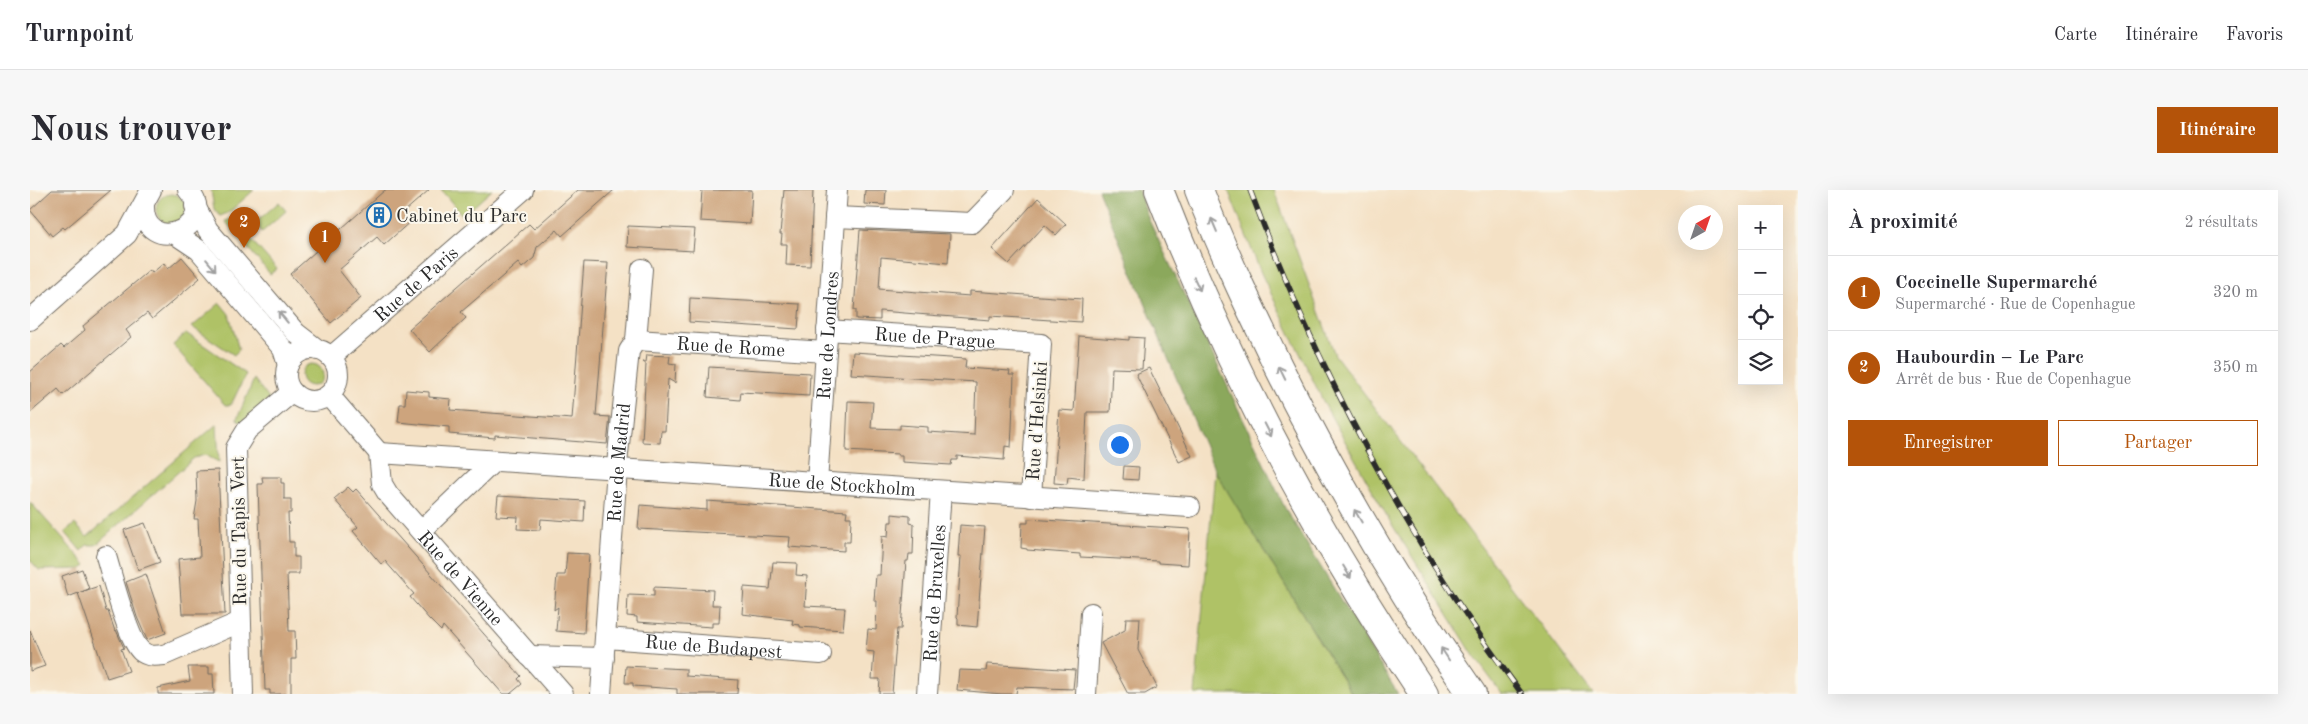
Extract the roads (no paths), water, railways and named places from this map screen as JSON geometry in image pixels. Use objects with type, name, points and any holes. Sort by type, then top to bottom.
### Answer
[{"type":"highway","points":[[1159,190],[1208,306],[1284,462],[1356,588],[1424,694]]},
{"type":"highway","points":[[1199,190],[1253,313],[1323,453],[1378,549],[1472,694]]},
{"type":"street","name":"Rue de Paris","points":[[324,354],[523,190]]},
{"type":"street","name":"Rue de Londres","points":[[817,483],[837,190]]},
{"type":"street","points":[[835,217],[972,223],[1004,190]]},
{"type":"street","points":[[147,198],[146,219],[155,230]]},
{"type":"street","points":[[30,320],[126,234],[147,198]]},
{"type":"street","points":[[175,234],[199,250],[283,349],[288,365],[286,379],[292,392],[298,398],[308,402],[320,400],[329,395],[336,387],[338,379],[337,368],[324,354],[296,333],[204,224],[192,198]]},
{"type":"street","points":[[126,234],[143,230],[155,230],[165,234],[175,234],[183,231],[192,222],[192,198]]},
{"type":"street","name":"Rue de Madrid","points":[[601,694],[617,469],[629,351],[636,340],[642,269]]},
{"type":"street","name":"Rue de Prague","points":[[827,330],[1041,344]]},
{"type":"street","name":"Rue de Rome","points":[[636,340],[826,352]]},
{"type":"street","name":"Rue d'Helsinki","points":[[1031,497],[1041,344]]},
{"type":"street","points":[[288,365],[299,353],[310,349],[324,354]]},
{"type":"street","name":"Rue du Tapis Vert","points":[[243,694],[236,448],[247,430],[292,392]]},
{"type":"street","points":[[329,395],[379,453]]},
{"type":"street","name":"Rue de Stockholm","points":[[379,453],[1190,507]]},
{"type":"street","name":"Rue de Vienne","points":[[379,453],[382,484],[388,494],[529,656],[554,691]]},
{"type":"street","points":[[421,531],[494,461]]},
{"type":"street","name":"Rue de Bruxelles","points":[[927,694],[941,491]]},
{"type":"street","points":[[106,556],[132,636],[140,651],[146,654],[164,655],[240,622]]},
{"type":"street","points":[[1086,694],[1092,613]]},
{"type":"street","name":"Rue de Budapest","points":[[606,638],[821,654]]},
{"type":"street","points":[[529,656],[604,658]]},
{"type":"railway","points":[[1250,190],[1276,257],[1305,323],[1335,388],[1368,451],[1440,575],[1522,694]]},
{"type":"place","name":"Cabinet du Parc","points":[[379,215]]},
{"type":"place","name":"Haubourdin – Le Parc","points":[[244,248]]},
{"type":"place","name":"Coccinelle Supermarché","points":[[325,263]]}]
